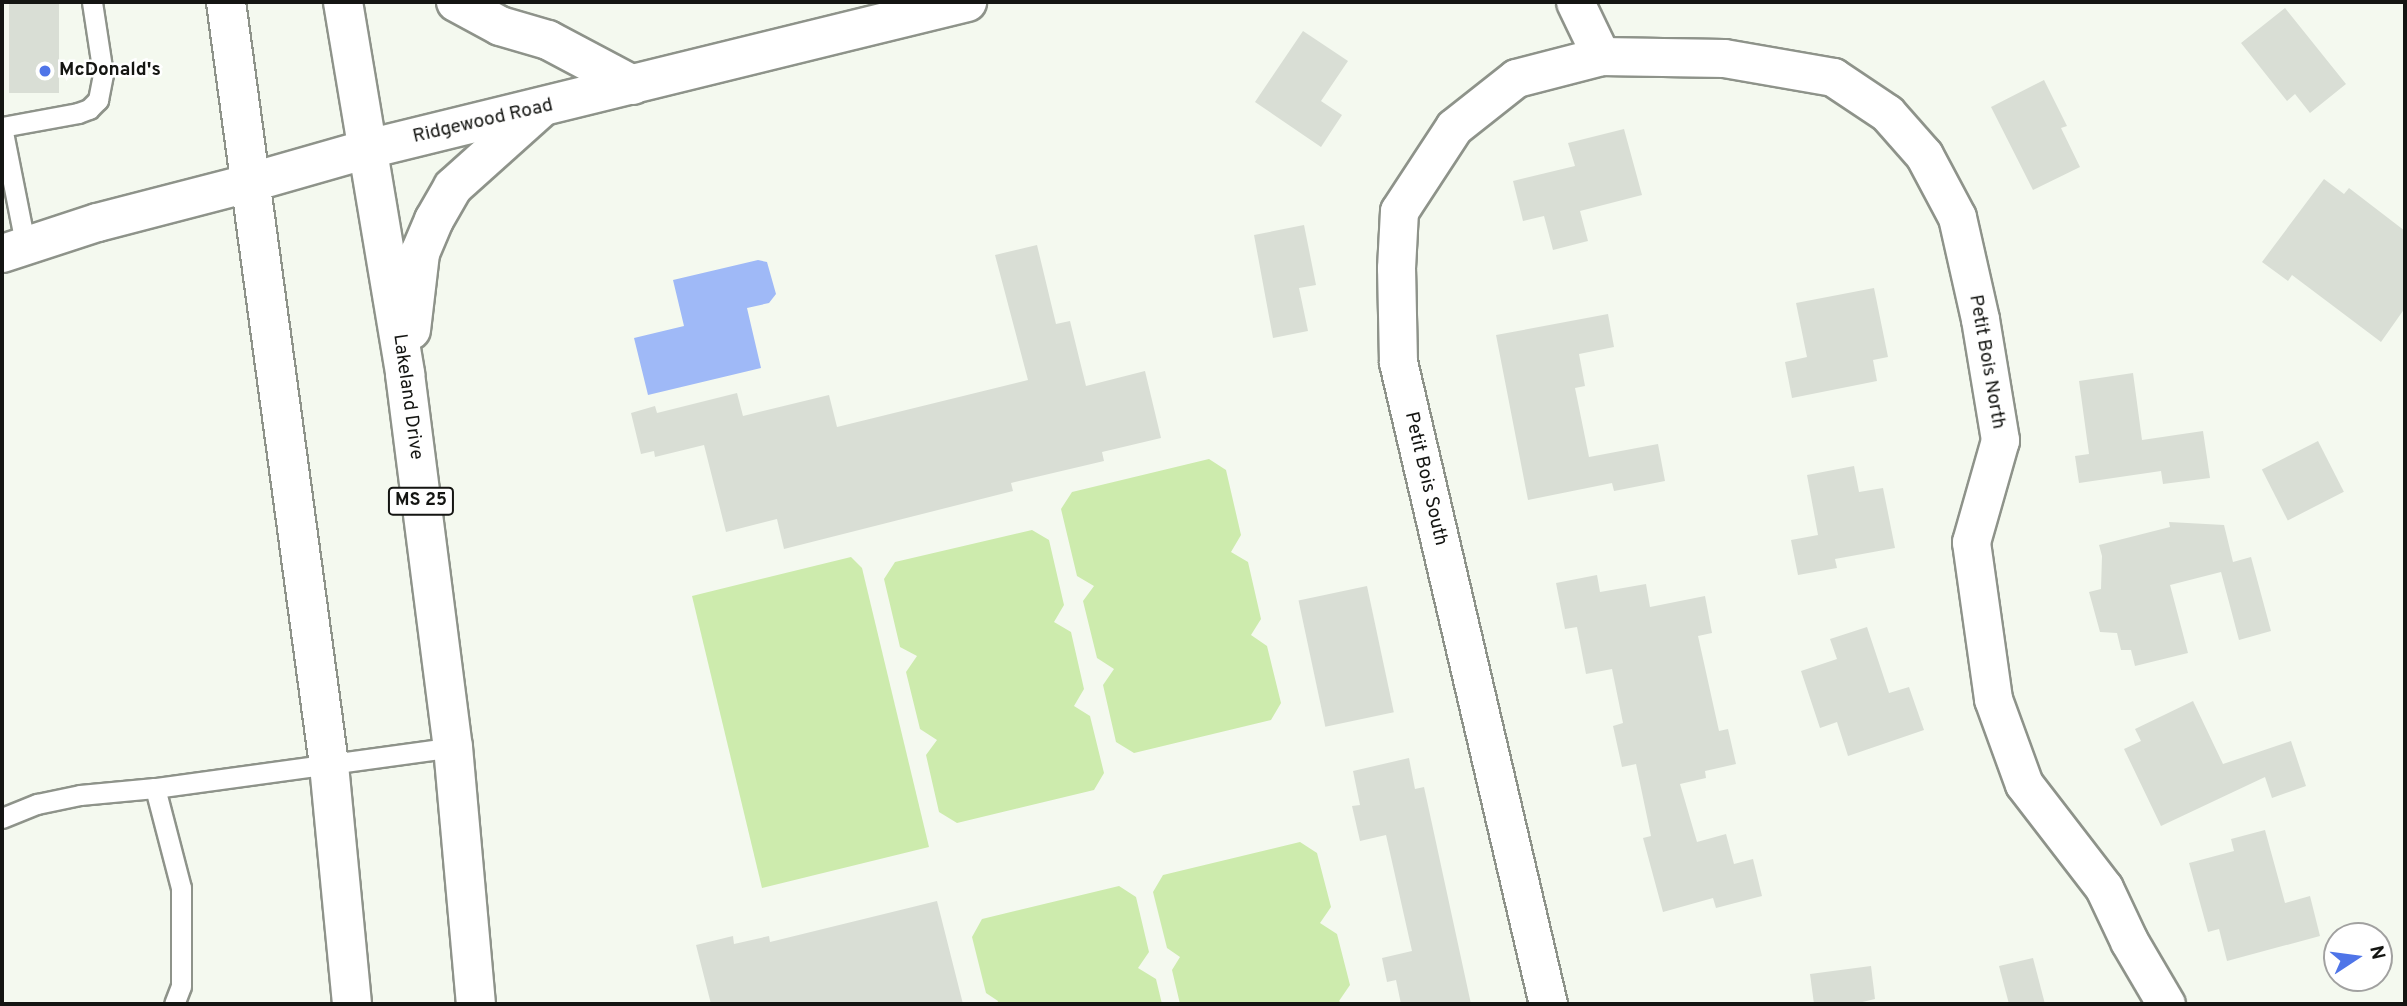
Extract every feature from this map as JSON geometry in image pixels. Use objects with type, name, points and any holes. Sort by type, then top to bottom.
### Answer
[{"type":"main road","points":[[226,2],[329,765],[352,1004]]},
{"type":"main road","name":"Lakeland Drive","points":[[343,2],[405,374],[453,747],[476,1004]]},
{"type":"main road","points":[[456,2],[500,26],[548,40],[633,85]]},
{"type":"main road","name":"Ridgewood Road","points":[[252,182],[368,149],[967,2]]},
{"type":"main road","points":[[405,374],[421,253],[434,220],[453,187],[540,108]]},
{"type":"street","points":[[1575,2],[1601,56]]},
{"type":"street","points":[[1601,56],[1605,2]]},
{"type":"street","name":"Petit Bois South","points":[[1548,1004],[1398,362],[1396,268],[1399,211],[1454,127],[1516,78],[1601,56]]},
{"type":"street","name":"Petit Bois North","points":[[1601,56],[1724,58],[1833,77],[1887,113],[1924,155],[1957,217],[1980,319],[2000,440],[1971,542],[1993,699],[2024,784],[2104,888],[2129,941],[2166,1004]]},
{"type":"street","name":"Ridgewood Road","points":[[14,250],[97,222],[252,182]]},
{"type":"lane","points":[[14,250],[2,127],[78,113],[89,109],[97,100],[103,74],[92,2]]},
{"type":"lane","points":[[2,818],[37,804],[69,797],[155,788],[453,747]]},
{"type":"lane","points":[[155,788],[170,835],[181,888],[181,986],[174,1004]]},
{"type":"green space","points":[[1209,459],[1226,470],[1241,535],[1231,552],[1248,562],[1261,619],[1251,635],[1267,646],[1281,703],[1271,720],[1134,753],[1116,742],[1103,685],[1114,669],[1097,658],[1083,601],[1094,586],[1077,576],[1061,509],[1072,492]]},
{"type":"green space","points":[[1032,530],[1049,540],[1064,605],[1054,622],[1071,632],[1084,689],[1074,706],[1090,716],[1104,773],[1094,790],[957,823],[939,812],[926,755],[937,740],[920,729],[906,672],[917,656],[900,647],[884,579],[895,562]]},
{"type":"green space","points":[[851,557],[862,568],[929,847],[762,888],[692,596]]},
{"type":"green space","points":[[1300,842],[1317,853],[1331,907],[1320,923],[1337,934],[1350,985],[1339,1001],[1343,1004],[1180,1004],[1172,970],[1180,957],[1167,948],[1153,892],[1163,875]]},
{"type":"green space","points":[[1119,886],[1136,897],[1149,952],[1138,968],[1156,979],[1162,1004],[997,1004],[998,1001],[986,993],[972,937],[982,919]]},
{"type":"water","points":[[758,260],[767,262],[776,294],[769,303],[747,308],[761,368],[648,395],[634,338],[684,326],[673,280]]},
{"type":"building","points":[[9,2],[59,2],[59,93],[9,93]]},
{"type":"building","points":[[2285,8],[2346,84],[2310,113],[2295,94],[2287,101],[2241,43]]},
{"type":"building","points":[[1303,31],[1348,61],[1321,101],[1342,115],[1321,147],[1255,102]]},
{"type":"building","points":[[2044,80],[2067,126],[2061,128],[2080,167],[2033,190],[1991,107]]},
{"type":"building","points":[[1624,129],[1642,195],[1580,211],[1588,241],[1553,250],[1544,216],[1523,221],[1513,181],[1575,166],[1568,143]]},
{"type":"building","points":[[2324,179],[2344,194],[2349,188],[2405,231],[2405,308],[2381,342],[2292,275],[2288,281],[2262,262]]},
{"type":"building","points":[[1304,225],[1316,285],[1299,288],[1308,331],[1273,338],[1254,235]]},
{"type":"building","points":[[1037,245],[1056,324],[1070,321],[1086,386],[1145,371],[1161,438],[1102,452],[1104,461],[1011,483],[1013,491],[784,549],[777,519],[726,532],[704,445],[655,457],[654,451],[641,454],[631,413],[655,406],[657,413],[737,393],[743,416],[829,395],[837,427],[1028,380],[995,255]]},
{"type":"building","points":[[1874,288],[1888,357],[1873,360],[1877,381],[1792,398],[1785,362],[1807,357],[1796,303]]},
{"type":"building","points":[[1608,314],[1614,347],[1579,354],[1585,386],[1575,388],[1589,457],[1658,444],[1665,481],[1614,491],[1612,483],[1528,500],[1496,335]]},
{"type":"building","points":[[2133,373],[2142,440],[2203,431],[2210,478],[2163,484],[2161,471],[2079,483],[2075,456],[2089,454],[2079,381]]},
{"type":"building","points":[[2318,441],[2344,492],[2288,520],[2262,470]]},
{"type":"building","points":[[1854,466],[1859,492],[1883,488],[1895,548],[1835,559],[1837,568],[1798,575],[1791,540],[1818,535],[1807,475]]},
{"type":"building","points":[[2169,522],[2224,525],[2233,562],[2251,557],[2271,631],[2239,640],[2221,572],[2170,585],[2188,653],[2135,666],[2131,650],[2121,650],[2117,633],[2100,632],[2089,592],[2101,589],[2102,556],[2099,545],[2170,527]]},
{"type":"building","points":[[1597,575],[1600,592],[1646,584],[1650,607],[1705,596],[1712,633],[1698,636],[1719,731],[1728,729],[1736,764],[1705,771],[1706,778],[1680,784],[1697,842],[1726,834],[1734,864],[1753,859],[1762,896],[1716,908],[1713,898],[1663,912],[1643,838],[1651,836],[1636,764],[1622,767],[1613,726],[1623,723],[1612,669],[1586,674],[1577,627],[1565,629],[1556,583]]},
{"type":"building","points":[[1367,586],[1394,712],[1325,727],[1299,601]]},
{"type":"building","points":[[1867,627],[1889,693],[1909,687],[1924,730],[1848,756],[1837,722],[1820,728],[1801,671],[1837,659],[1830,639]]},
{"type":"building","points":[[2193,701],[2223,764],[2291,741],[2306,786],[2272,798],[2265,777],[2161,826],[2124,749],[2141,741],[2135,729]]},
{"type":"building","points":[[1409,758],[1415,789],[1424,787],[1471,1004],[1401,1004],[1396,980],[1387,982],[1382,958],[1412,951],[1386,835],[1360,841],[1352,806],[1360,805],[1353,771]]},
{"type":"building","points":[[2265,830],[2285,903],[2310,896],[2320,936],[2227,961],[2219,929],[2208,932],[2189,863],[2234,851],[2231,839]]},
{"type":"building","points":[[937,901],[963,1004],[711,1004],[696,945],[733,936],[734,944],[769,936],[770,942]]},
{"type":"building","points":[[2033,958],[2045,1004],[2009,1004],[1999,966]]},
{"type":"building","points":[[1871,966],[1875,999],[1854,1004],[1814,1004],[1810,974]]},
{"type":"place","name":"McDonald's","points":[[45,71]]}]
